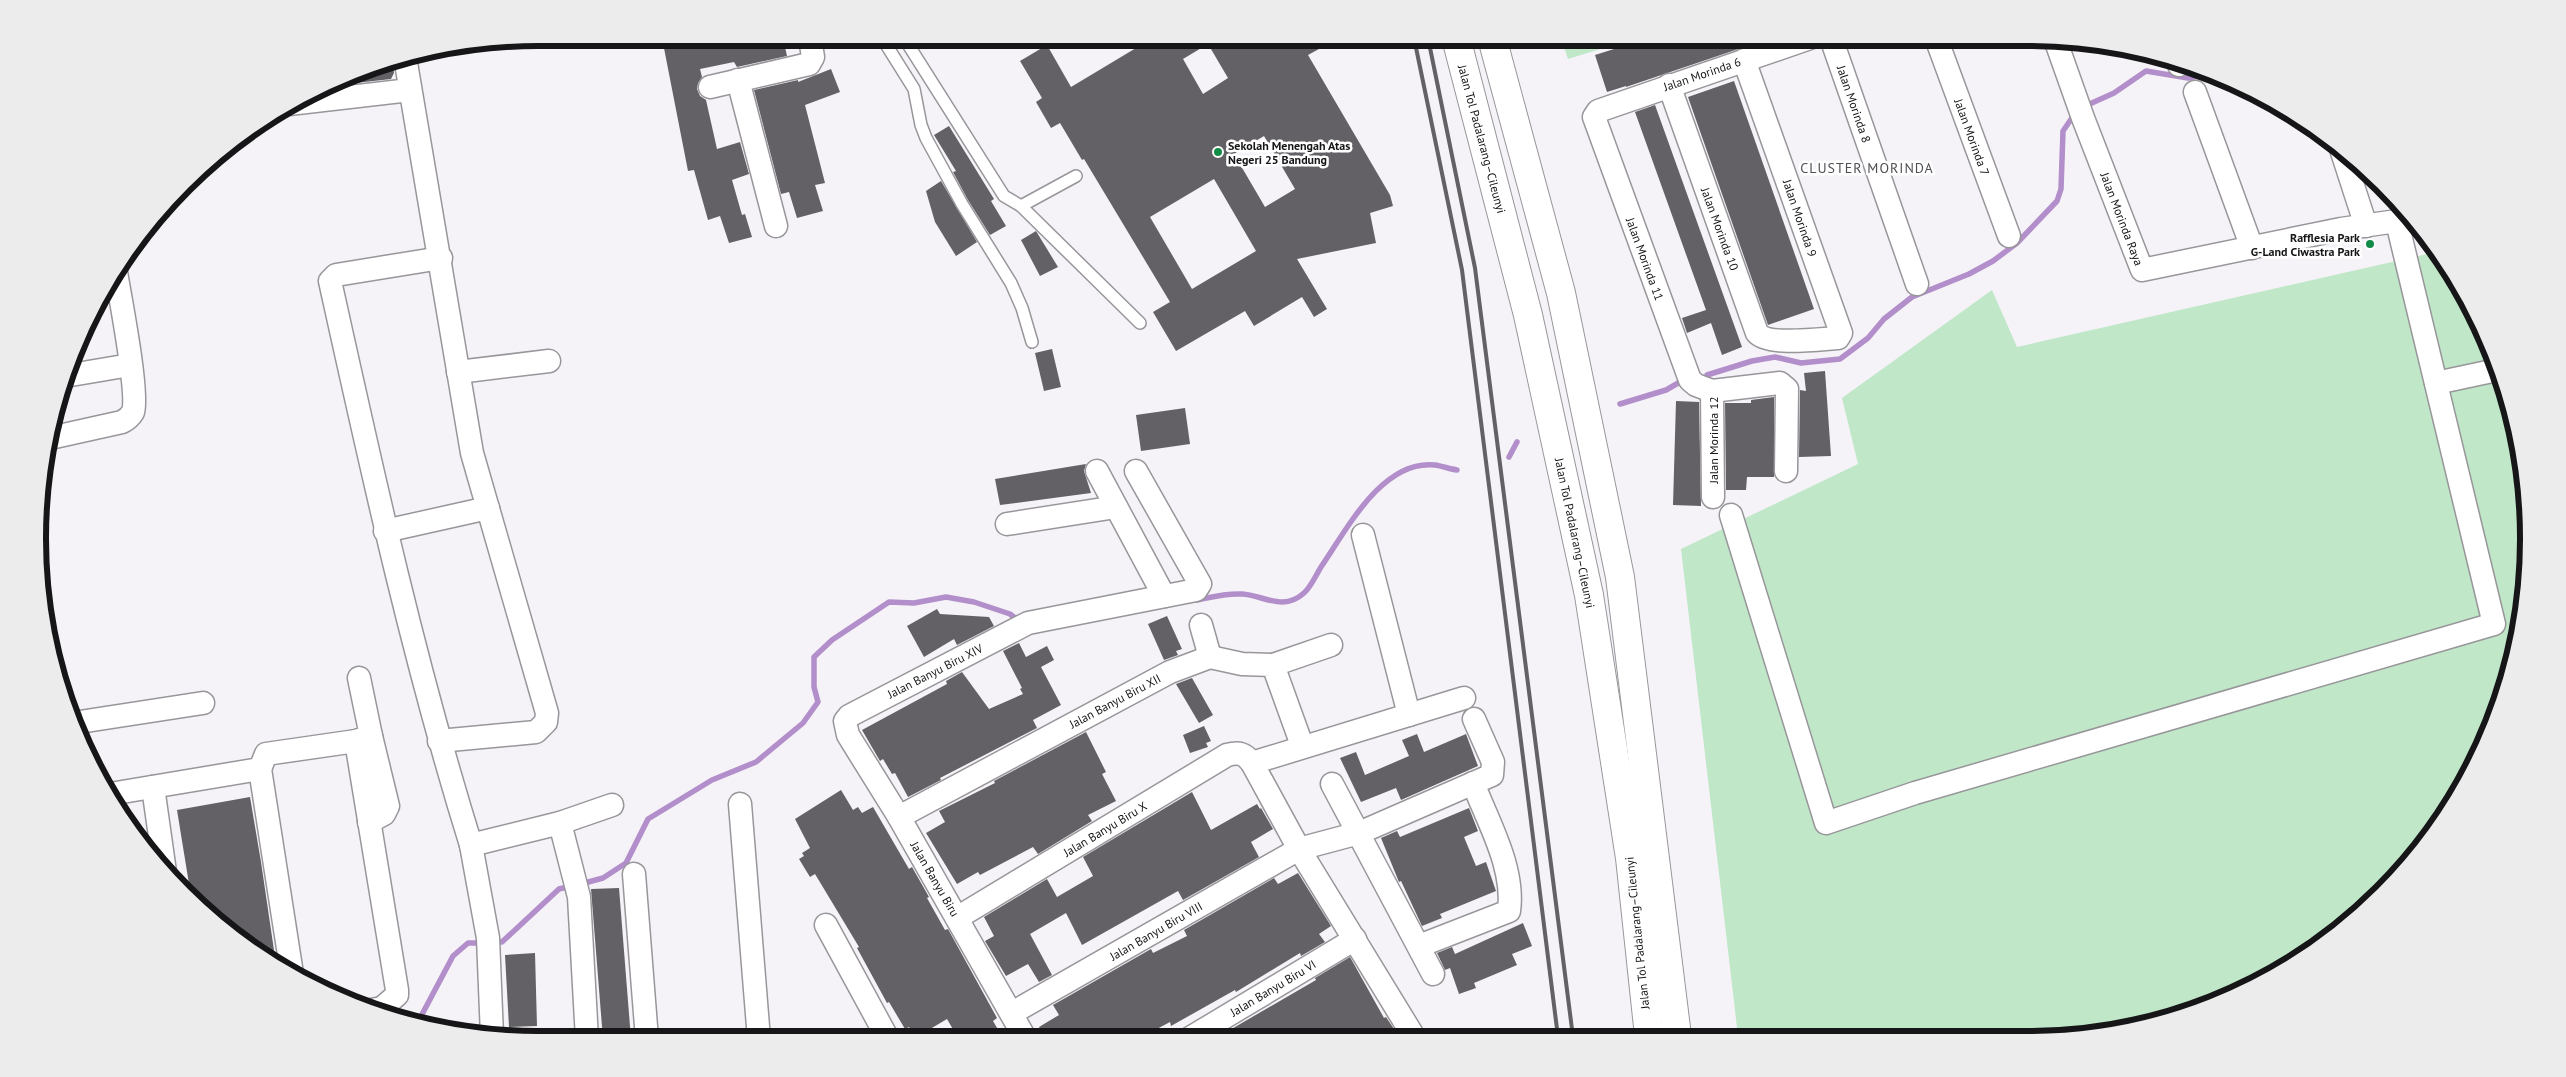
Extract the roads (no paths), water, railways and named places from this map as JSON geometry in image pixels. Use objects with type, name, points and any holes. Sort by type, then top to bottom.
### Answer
[{"type":"highway","name":"Jalan Tol Padalarang–Cileunyi","points":[[1458,46],[1528,315],[1589,595],[1630,858],[1647,1031]]},
{"type":"highway","points":[[1494,46],[1562,292],[1620,577],[1676,1031]]},
{"type":"street","points":[[710,87],[808,64],[813,57],[811,46]]},
{"type":"street","name":"Jalan Morinda 6","points":[[1596,113],[1669,85],[1786,46]]},
{"type":"street","name":"Jalan Morinda 8","points":[[1834,46],[1917,284]]},
{"type":"street","name":"Jalan Morinda 7","points":[[1939,46],[2009,236]]},
{"type":"street","name":"Jalan Morinda Raya","points":[[2058,47],[2142,270],[2341,229],[2403,220]]},
{"type":"street","name":"Jalan Morinda 9","points":[[1744,60],[1841,333],[1838,338],[1797,341]]},
{"type":"street","points":[[406,64],[441,258],[470,444],[547,713],[546,722],[536,732],[439,741]]},
{"type":"street","points":[[738,80],[776,226]]},
{"type":"street","name":"Jalan Morinda 10","points":[[1669,85],[1757,333],[1762,337],[1797,341]]},
{"type":"street","points":[[313,101],[410,90]]},
{"type":"street","points":[[2195,92],[2252,248]]},
{"type":"street","name":"Jalan Morinda 11","points":[[1596,113],[1598,126],[1690,380],[1696,385],[1712,391]]},
{"type":"street","points":[[2344,162],[2366,226]]},
{"type":"street","points":[[1731,515],[1826,823],[1915,793],[2494,624],[2436,383],[2404,222]]},
{"type":"street","points":[[441,258],[336,275],[331,279],[385,531],[439,741],[471,845],[489,949],[492,1029]]},
{"type":"street","points":[[57,436],[122,422],[128,419],[133,411],[134,388],[118,283]]},
{"type":"street","points":[[458,372],[549,361]]},
{"type":"street","points":[[74,374],[130,365]]},
{"type":"street","points":[[2436,383],[2491,371]]},
{"type":"street","name":"Jalan Morinda 12","points":[[1713,498],[1712,391],[1780,382],[1784,384],[1787,389],[1786,471]]},
{"type":"street","points":[[1097,471],[1164,596]]},
{"type":"street","name":"Jalan Banyu Biru XIV","points":[[845,721],[849,716],[1022,626],[1196,590],[1200,584],[1136,471]]},
{"type":"street","points":[[1007,524],[1116,507]]},
{"type":"street","points":[[385,531],[488,508]]},
{"type":"street","points":[[1362,534],[1409,715]]},
{"type":"street","points":[[1201,626],[1210,657],[1242,664],[1273,665],[1331,645]]},
{"type":"street","name":"Jalan Banyu Biru XII","points":[[899,817],[1170,672],[1210,657]]},
{"type":"street","points":[[1273,665],[1300,737]]},
{"type":"street","points":[[359,678],[370,822],[397,990],[397,996],[385,1006]]},
{"type":"street","points":[[1410,1031],[1299,849],[1252,763],[1464,698]]},
{"type":"street","points":[[82,722],[203,703]]},
{"type":"street","name":"Jalan Banyu Biru VIII","points":[[1012,1013],[1299,849],[1359,833],[1492,775],[1493,762],[1474,718]]},
{"type":"street","name":"Jalan Banyu Biru","points":[[845,721],[848,735],[899,817],[1021,1031]]},
{"type":"street","points":[[290,964],[260,769],[266,754],[363,739]]},
{"type":"street","name":"Jalan Banyu Biru X","points":[[957,918],[1227,755],[1238,753],[1246,756],[1252,763]]},
{"type":"street","points":[[117,793],[260,769]]},
{"type":"street","points":[[1419,946],[1509,911],[1511,900],[1506,868],[1473,783]]},
{"type":"street","points":[[1332,784],[1433,974]]},
{"type":"street","points":[[153,786],[163,857]]},
{"type":"street","points":[[740,804],[758,1031]]},
{"type":"street","points":[[471,845],[560,823],[612,805]]},
{"type":"street","points":[[560,823],[579,897],[586,1031]]},
{"type":"street","points":[[634,874],[646,1031]]},
{"type":"street","points":[[826,925],[884,1031]]},
{"type":"street","name":"Jalan Banyu Biru VI","points":[[1202,1031],[1355,939]]},
{"type":"lane","points":[[887,46],[914,89],[921,125],[926,138],[962,204],[1011,283],[1022,308],[1032,342]]},
{"type":"lane","points":[[909,46],[1004,196],[1021,206],[1140,323]]},
{"type":"lane","points":[[1021,206],[1076,176]]},
{"type":"waterway","points":[[2083,107],[2114,93],[2146,71],[2188,78],[2197,76]]},
{"type":"waterway","points":[[1707,375],[1752,361],[1775,357],[1801,363],[1840,359],[1868,338],[1884,319],[1912,297],[1969,274],[1993,261],[2017,243],[2057,201],[2061,189],[2063,131],[2076,112]]},
{"type":"waterway","points":[[1620,404],[1666,390],[1680,382]]},
{"type":"waterway","points":[[1509,457],[1517,442]]},
{"type":"waterway","points":[[1197,600],[1236,594],[1281,602],[1296,599],[1309,588],[1354,517],[1382,485],[1398,473],[1416,466],[1435,465],[1457,470]]},
{"type":"waterway","points":[[581,884],[603,878],[626,863],[648,819],[712,780],[756,762],[803,723],[818,702],[814,687],[814,657],[832,640],[889,602],[914,603],[946,597],[974,602],[1010,614],[1019,621]]},
{"type":"waterway","points":[[492,942],[502,942],[559,889],[572,886]]},
{"type":"waterway","points":[[421,1016],[453,956],[468,943],[483,943]]},
{"type":"railway","points":[[1416,46],[1462,270],[1557,1031]]},
{"type":"railway","points":[[1430,46],[1475,268],[1572,1031]]},
{"type":"place","name":"Sekolah Menengah Atas Negeri 25 Bandung","points":[[1218,152]]},
{"type":"place","name":"Rafflesia Park G-Land Ciwastra Park","points":[[2370,244]]},
{"type":"district","name":"CLUSTER MORINDA","points":[[1867,168]]}]
